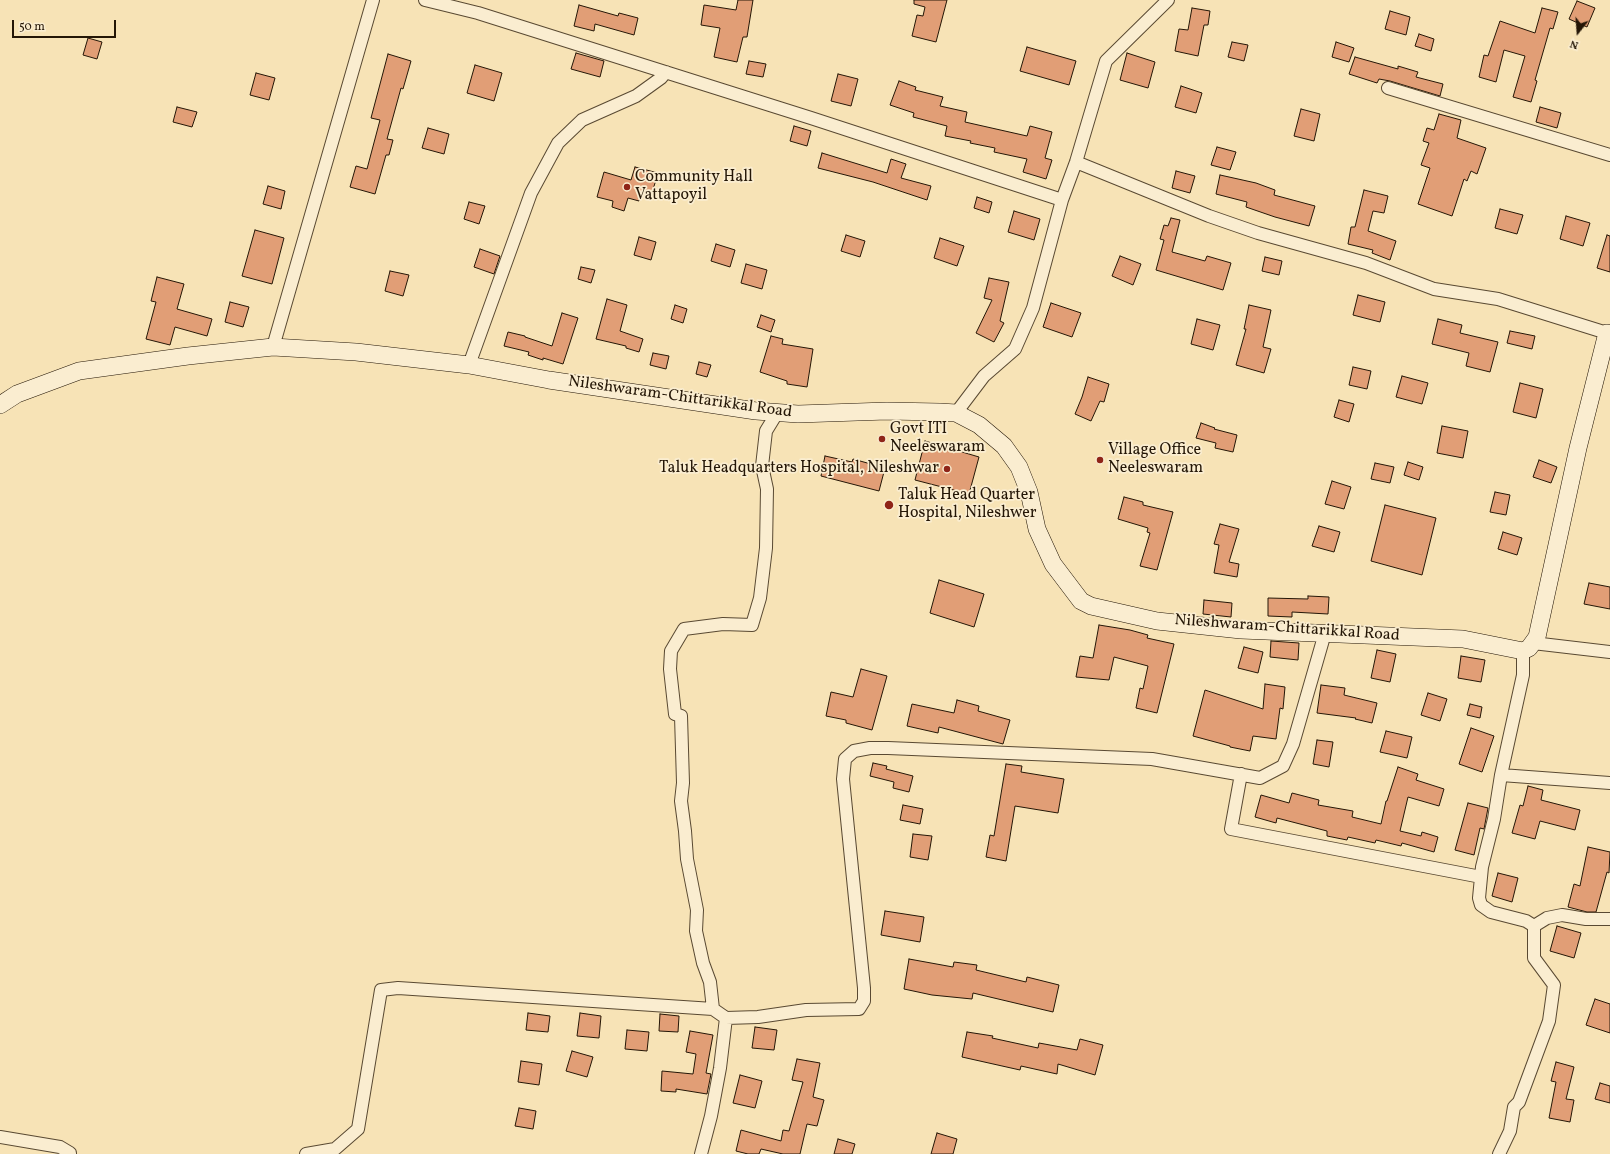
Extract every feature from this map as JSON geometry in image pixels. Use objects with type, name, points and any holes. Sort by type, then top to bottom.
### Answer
[{"type":"main road","points":[[1528,647],[1537,637],[1578,448],[1609,333]]},
{"type":"main road","name":"Nileshwaram-Chittarikkal Road","points":[[0,405],[17,394],[79,371],[188,356],[273,347],[356,352],[469,365],[548,380],[756,411],[798,414],[887,411],[956,413],[979,426],[1004,446],[1019,467],[1029,492],[1037,529],[1053,564],[1081,600],[1091,606],[1157,621],[1241,630],[1463,639],[1528,647]]},
{"type":"street","points":[[273,347],[373,0]]},
{"type":"street","points":[[425,0],[478,13],[666,72],[1062,200]]},
{"type":"street","points":[[956,413],[984,376],[1015,349],[1033,308],[1062,200],[1076,162],[1106,61],[1168,0]]},
{"type":"street","points":[[469,365],[531,193],[558,143],[582,120],[636,96],[661,78],[666,72]]},
{"type":"street","points":[[1388,88],[1610,155]]},
{"type":"street","points":[[1076,162],[1195,210],[1258,233],[1366,263],[1434,289],[1498,299],[1609,333]]},
{"type":"street","points":[[713,1009],[710,982],[703,963],[696,931],[697,910],[687,859],[681,801],[683,783],[681,716],[675,714],[670,669],[671,651],[684,629],[723,624],[752,625],[760,598],[766,548],[767,488],[762,466],[766,431],[777,412]]},
{"type":"street","points":[[306,1154],[335,1149],[358,1129],[381,990],[398,988],[713,1009],[726,1018],[758,1017],[806,1010],[859,1009],[864,1001],[864,988],[843,779],[845,759],[854,751],[870,748],[888,748],[1152,759],[1260,778],[1284,766],[1293,744],[1325,633]]},
{"type":"street","points":[[1534,926],[1526,921],[1490,912],[1481,905],[1479,898],[1482,867],[1494,819],[1501,775],[1528,647],[1610,652]]},
{"type":"street","points":[[1241,774],[1231,829],[1481,877]]},
{"type":"street","points":[[1501,775],[1610,783]]},
{"type":"street","points":[[1534,926],[1547,918],[1562,915],[1610,920]]},
{"type":"street","points":[[1499,1154],[1510,1131],[1514,1107],[1519,1102],[1549,1021],[1554,985],[1534,958],[1534,926]]},
{"type":"street","points":[[701,1154],[711,1116],[721,1061],[726,1018]]},
{"type":"street","points":[[0,1137],[60,1147],[70,1152],[70,1154]]},
{"type":"building","points":[[738,0],[753,0],[747,37],[743,37],[737,62],[714,57],[720,28],[701,25],[704,5],[736,10]]},
{"type":"building","points":[[914,0],[947,0],[936,42],[912,36],[917,15],[923,16],[925,7],[914,4]]},
{"type":"building","points":[[1577,1],[1595,8],[1587,27],[1569,19]]},
{"type":"building","points":[[579,5],[618,16],[619,13],[638,18],[634,35],[595,24],[594,31],[574,26]]},
{"type":"building","points":[[1192,8],[1210,11],[1208,25],[1204,25],[1198,56],[1175,51],[1179,29],[1188,30]]},
{"type":"building","points":[[1542,8],[1558,12],[1553,29],[1550,28],[1535,80],[1537,81],[1531,102],[1513,97],[1525,56],[1504,50],[1496,82],[1479,77],[1484,55],[1488,56],[1500,21],[1535,33]]},
{"type":"building","points":[[1390,11],[1410,17],[1406,35],[1385,29]]},
{"type":"building","points":[[1419,34],[1434,39],[1431,51],[1415,46]]},
{"type":"building","points":[[88,38],[102,42],[97,59],[83,55]]},
{"type":"building","points":[[1232,42],[1248,45],[1244,61],[1228,57]]},
{"type":"building","points":[[1336,42],[1354,48],[1349,62],[1332,57]]},
{"type":"building","points":[[1027,47],[1076,61],[1069,85],[1020,71]]},
{"type":"building","points":[[576,53],[604,61],[600,77],[571,69]]},
{"type":"building","points":[[1127,53],[1155,62],[1148,88],[1120,80]]},
{"type":"building","points":[[388,54],[411,61],[403,89],[401,88],[387,139],[393,140],[389,155],[386,155],[375,194],[350,187],[356,166],[367,169],[380,120],[371,118]]},
{"type":"building","points":[[1355,57],[1398,69],[1398,66],[1418,72],[1416,77],[1443,84],[1440,96],[1390,81],[1379,79],[1377,83],[1349,74]]},
{"type":"building","points":[[749,61],[766,64],[763,77],[746,74]]},
{"type":"building","points":[[475,65],[502,73],[494,101],[467,93]]},
{"type":"building","points":[[256,73],[275,78],[269,100],[250,95]]},
{"type":"building","points":[[838,74],[858,79],[851,106],[831,101]]},
{"type":"building","points":[[899,81],[916,87],[915,90],[943,97],[940,106],[967,112],[965,122],[1027,136],[1030,126],[1052,132],[1045,158],[1052,160],[1046,179],[1023,172],[1027,159],[994,152],[995,148],[970,143],[971,141],[945,136],[947,126],[913,117],[914,113],[890,105]]},
{"type":"building","points":[[1181,86],[1202,93],[1196,113],[1175,107]]},
{"type":"building","points":[[177,107],[197,112],[192,127],[173,122]]},
{"type":"building","points":[[1540,107],[1561,113],[1557,128],[1536,122]]},
{"type":"building","points":[[1301,109],[1320,114],[1314,141],[1294,136]]},
{"type":"building","points":[[1439,114],[1461,120],[1457,138],[1486,148],[1477,174],[1471,171],[1467,181],[1464,179],[1452,216],[1418,204],[1430,168],[1421,165],[1429,143],[1423,141],[1427,128],[1434,130]]},
{"type":"building","points":[[794,126],[811,131],[807,146],[790,141]]},
{"type":"building","points":[[428,128],[449,134],[444,154],[422,148]]},
{"type":"building","points":[[1217,147],[1236,152],[1230,170],[1211,165]]},
{"type":"building","points":[[822,153],[887,173],[891,159],[906,164],[901,178],[931,186],[927,200],[873,182],[818,168]]},
{"type":"building","name":"Community Hall Vattapoyil","points":[[635,167],[658,173],[652,193],[643,190],[639,201],[628,198],[624,211],[612,207],[613,201],[597,197],[604,172],[631,180]]},
{"type":"building","points":[[1176,171],[1195,176],[1190,193],[1172,188]]},
{"type":"building","points":[[1220,175],[1256,183],[1275,190],[1274,195],[1315,206],[1309,226],[1275,217],[1246,207],[1247,202],[1216,194]]},
{"type":"building","points":[[268,186],[285,191],[281,209],[263,204]]},
{"type":"building","points":[[1364,190],[1388,196],[1384,213],[1373,211],[1368,231],[1396,241],[1390,260],[1372,253],[1373,250],[1348,244],[1351,227],[1355,227]]},
{"type":"building","points":[[977,197],[992,202],[989,213],[974,208]]},
{"type":"building","points":[[469,202],[485,206],[479,224],[464,219]]},
{"type":"building","points":[[1500,209],[1523,215],[1517,234],[1495,228]]},
{"type":"building","points":[[1014,211],[1040,219],[1034,240],[1008,232]]},
{"type":"building","points":[[1566,216],[1590,223],[1583,246],[1560,239]]},
{"type":"building","points":[[1171,218],[1180,220],[1172,252],[1205,261],[1207,256],[1231,263],[1223,290],[1156,270],[1164,240],[1160,239],[1164,225],[1168,226]]},
{"type":"building","points":[[255,230],[284,238],[272,284],[242,276]]},
{"type":"building","points":[[846,235],[865,241],[860,257],[841,251]]},
{"type":"building","points":[[1607,235],[1610,236],[1610,272],[1597,268]]},
{"type":"building","points":[[639,237],[656,242],[651,260],[634,255]]},
{"type":"building","points":[[940,238],[964,246],[957,266],[934,258]]},
{"type":"building","points":[[716,244],[735,250],[730,267],[711,261]]},
{"type":"building","points":[[480,249],[500,256],[494,274],[474,267]]},
{"type":"building","points":[[1120,256],[1141,264],[1133,285],[1112,276]]},
{"type":"building","points":[[1265,257],[1282,261],[1279,275],[1262,271]]},
{"type":"building","points":[[746,264],[767,270],[762,289],[741,283]]},
{"type":"building","points":[[581,267],[595,270],[591,283],[578,279]]},
{"type":"building","points":[[390,271],[409,275],[403,296],[385,291]]},
{"type":"building","points":[[157,277],[184,284],[177,309],[212,319],[207,336],[175,327],[170,345],[146,339],[156,302],[151,301]]},
{"type":"building","points":[[989,278],[1009,282],[1000,321],[1004,323],[994,342],[976,333],[992,300],[984,298]]},
{"type":"building","points":[[1358,295],[1385,302],[1380,322],[1353,315]]},
{"type":"building","points":[[607,299],[627,305],[620,331],[643,339],[639,352],[626,348],[626,346],[596,339]]},
{"type":"building","points":[[230,302],[249,307],[243,327],[225,322]]},
{"type":"building","points":[[1051,303],[1081,313],[1072,337],[1043,327]]},
{"type":"building","points":[[675,305],[687,309],[683,323],[671,319]]},
{"type":"building","points":[[1249,305],[1271,310],[1263,347],[1271,349],[1264,373],[1236,365],[1246,329],[1244,329]]},
{"type":"building","points":[[562,313],[578,318],[563,364],[543,358],[543,360],[528,355],[529,352],[504,346],[508,332],[525,336],[552,346]]},
{"type":"building","points":[[761,315],[775,320],[771,332],[757,327]]},
{"type":"building","points":[[1197,319],[1220,325],[1213,350],[1191,344]]},
{"type":"building","points":[[1438,319],[1462,325],[1460,333],[1498,342],[1490,372],[1466,366],[1469,353],[1432,344]]},
{"type":"building","points":[[1510,331],[1535,336],[1532,349],[1507,343]]},
{"type":"building","points":[[771,336],[783,339],[782,344],[813,349],[807,387],[787,384],[787,381],[760,372]]},
{"type":"building","points":[[653,353],[669,356],[666,369],[650,365]]},
{"type":"building","points":[[699,362],[711,365],[707,377],[696,374]]},
{"type":"building","points":[[1353,367],[1371,371],[1367,389],[1349,385]]},
{"type":"building","points":[[1402,376],[1428,383],[1422,404],[1396,397]]},
{"type":"building","points":[[1088,377],[1109,384],[1104,402],[1100,401],[1091,421],[1075,414]]},
{"type":"building","points":[[1520,383],[1543,389],[1536,418],[1513,412]]},
{"type":"building","points":[[1339,400],[1354,404],[1349,422],[1334,417]]},
{"type":"building","points":[[1201,423],[1215,428],[1214,429],[1237,435],[1233,452],[1215,448],[1216,443],[1196,438]]},
{"type":"building","points":[[1442,426],[1468,431],[1463,458],[1437,453]]},
{"type":"building","name":"Taluk Headquarters Hospital, Nileshwar","points":[[925,441],[979,457],[969,494],[915,480]]},
{"type":"building","points":[[825,456],[852,462],[853,459],[885,468],[879,491],[821,476]]},
{"type":"building","points":[[1539,460],[1557,467],[1551,483],[1533,477]]},
{"type":"building","points":[[1408,462],[1423,467],[1419,480],[1404,475]]},
{"type":"building","points":[[1375,463],[1394,467],[1390,483],[1371,479]]},
{"type":"building","points":[[1332,481],[1351,487],[1344,509],[1325,504]]},
{"type":"building","points":[[1495,492],[1510,495],[1506,515],[1490,512]]},
{"type":"building","points":[[1124,497],[1143,502],[1143,505],[1173,512],[1157,570],[1140,566],[1150,533],[1147,532],[1148,528],[1118,519]]},
{"type":"building","points":[[1385,505],[1436,518],[1422,575],[1371,561]]},
{"type":"building","points":[[1220,524],[1239,529],[1229,562],[1239,564],[1237,577],[1214,573],[1219,545],[1214,544]]},
{"type":"building","points":[[1319,526],[1340,532],[1334,552],[1312,546]]},
{"type":"building","points":[[1503,532],[1522,538],[1517,555],[1498,549]]},
{"type":"building","points":[[939,580],[984,594],[974,627],[930,613]]},
{"type":"building","points":[[1589,583],[1610,587],[1610,609],[1584,604]]},
{"type":"building","points":[[1308,596],[1329,597],[1328,614],[1292,612],[1292,617],[1268,616],[1268,598],[1308,599]]},
{"type":"building","points":[[1204,600],[1232,603],[1231,617],[1203,614]]},
{"type":"building","points":[[1099,625],[1130,630],[1148,635],[1147,638],[1174,644],[1157,713],[1136,708],[1140,688],[1143,689],[1148,666],[1114,657],[1109,680],[1076,677],[1080,656],[1093,658]]},
{"type":"building","points":[[1271,641],[1299,643],[1298,660],[1270,657]]},
{"type":"building","points":[[1244,647],[1263,652],[1258,673],[1238,668]]},
{"type":"building","points":[[1377,650],[1396,654],[1390,682],[1371,678]]},
{"type":"building","points":[[1461,656],[1485,660],[1481,682],[1458,678]]},
{"type":"building","points":[[861,669],[887,676],[872,730],[846,723],[846,720],[826,716],[831,692],[853,697]]},
{"type":"building","points":[[1265,684],[1285,687],[1283,709],[1280,708],[1276,739],[1253,736],[1250,751],[1230,747],[1193,736],[1205,690],[1263,709]]},
{"type":"building","points":[[1321,685],[1345,688],[1344,695],[1377,703],[1372,723],[1355,719],[1356,718],[1317,713]]},
{"type":"building","points":[[1428,693],[1447,699],[1440,721],[1421,715]]},
{"type":"building","points":[[957,700],[979,706],[978,711],[1010,720],[1003,744],[939,727],[938,733],[907,726],[912,704],[954,713]]},
{"type":"building","points":[[1470,704],[1482,707],[1480,718],[1467,715]]},
{"type":"building","points":[[1471,728],[1494,736],[1482,772],[1459,764]]},
{"type":"building","points":[[1386,731],[1412,737],[1407,758],[1380,752]]},
{"type":"building","points":[[1317,740],[1333,742],[1329,767],[1313,764]]},
{"type":"building","points":[[873,763],[887,766],[886,769],[913,776],[909,792],[893,788],[894,782],[870,776]]},
{"type":"building","points":[[1006,764],[1022,766],[1021,772],[1064,779],[1058,813],[1015,806],[1006,861],[986,857],[990,835],[994,836]]},
{"type":"building","points":[[1398,767],[1418,774],[1416,780],[1444,789],[1439,806],[1408,797],[1400,831],[1421,836],[1422,832],[1438,837],[1434,852],[1402,843],[1401,846],[1376,840],[1375,843],[1348,837],[1347,840],[1327,836],[1327,831],[1277,818],[1276,823],[1255,817],[1261,795],[1289,803],[1292,793],[1319,800],[1318,805],[1353,811],[1352,817],[1381,824],[1386,801]]},
{"type":"building","points":[[1528,786],[1543,790],[1541,800],[1580,810],[1575,830],[1540,821],[1535,839],[1512,833],[1520,805],[1523,806]]},
{"type":"building","points":[[1468,803],[1488,808],[1484,829],[1480,828],[1474,855],[1455,850]]},
{"type":"building","points":[[903,805],[923,809],[920,824],[900,820]]},
{"type":"building","points":[[913,834],[932,836],[928,860],[910,857]]},
{"type":"building","points":[[1588,847],[1610,852],[1609,873],[1607,872],[1596,912],[1587,912],[1568,907],[1574,884],[1580,886]]},
{"type":"building","points":[[1498,873],[1518,878],[1512,902],[1492,896]]},
{"type":"building","points":[[885,911],[924,917],[920,942],[881,935]]},
{"type":"building","points":[[1557,926],[1581,933],[1574,958],[1550,951]]},
{"type":"building","points":[[909,959],[953,967],[954,962],[977,965],[976,970],[1026,982],[1027,977],[1059,985],[1053,1012],[973,993],[972,999],[932,995],[904,989]]},
{"type":"building","points":[[1595,999],[1610,1004],[1610,1033],[1586,1025]]},
{"type":"building","points":[[528,1013],[550,1016],[548,1032],[526,1030]]},
{"type":"building","points":[[580,1013],[601,1016],[599,1038],[577,1036]]},
{"type":"building","points":[[660,1014],[679,1016],[678,1032],[659,1031]]},
{"type":"building","points":[[755,1027],[777,1030],[774,1050],[752,1048]]},
{"type":"building","points":[[627,1030],[649,1032],[647,1051],[625,1049]]},
{"type":"building","points":[[690,1031],[713,1035],[706,1073],[711,1074],[707,1094],[676,1089],[676,1092],[661,1091],[662,1071],[693,1074],[696,1054],[686,1052]]},
{"type":"building","points":[[967,1032],[993,1036],[992,1038],[1038,1048],[1039,1043],[1077,1050],[1080,1039],[1103,1045],[1095,1075],[1058,1064],[1057,1074],[1021,1066],[1020,1070],[962,1057]]},
{"type":"building","points":[[572,1051],[593,1057],[587,1077],[566,1071]]},
{"type":"building","points":[[797,1059],[820,1063],[813,1097],[824,1100],[817,1126],[807,1124],[800,1154],[783,1154],[761,1149],[759,1154],[748,1154],[736,1151],[741,1130],[781,1141],[783,1130],[789,1131],[803,1082],[792,1080]]},
{"type":"building","points":[[521,1061],[542,1064],[539,1085],[518,1082]]},
{"type":"building","points":[[1556,1062],[1574,1067],[1566,1099],[1574,1100],[1570,1122],[1549,1118],[1556,1082],[1551,1081]]},
{"type":"building","points":[[740,1075],[762,1081],[755,1108],[733,1103]]},
{"type":"building","points":[[1600,1083],[1610,1086],[1610,1103],[1595,1099]]},
{"type":"building","points":[[519,1108],[536,1111],[533,1129],[515,1126]]},
{"type":"building","points":[[937,1133],[957,1139],[953,1154],[931,1154]]},
{"type":"building","points":[[838,1139],[855,1144],[852,1154],[834,1154]]},
{"type":"place","name":"Community Hall Vattapoyil","points":[[627,187]]},
{"type":"place","name":"Govt ITI Neeleswaram","points":[[882,439]]},
{"type":"place","name":"Village Office Neeleswaram","points":[[1100,460]]},
{"type":"place","name":"Taluk Headquarters Hospital, Nileshwar","points":[[947,469]]},
{"type":"place","name":"Taluk Head Quarter Hospital, Nileshwer","points":[[889,505]]}]
